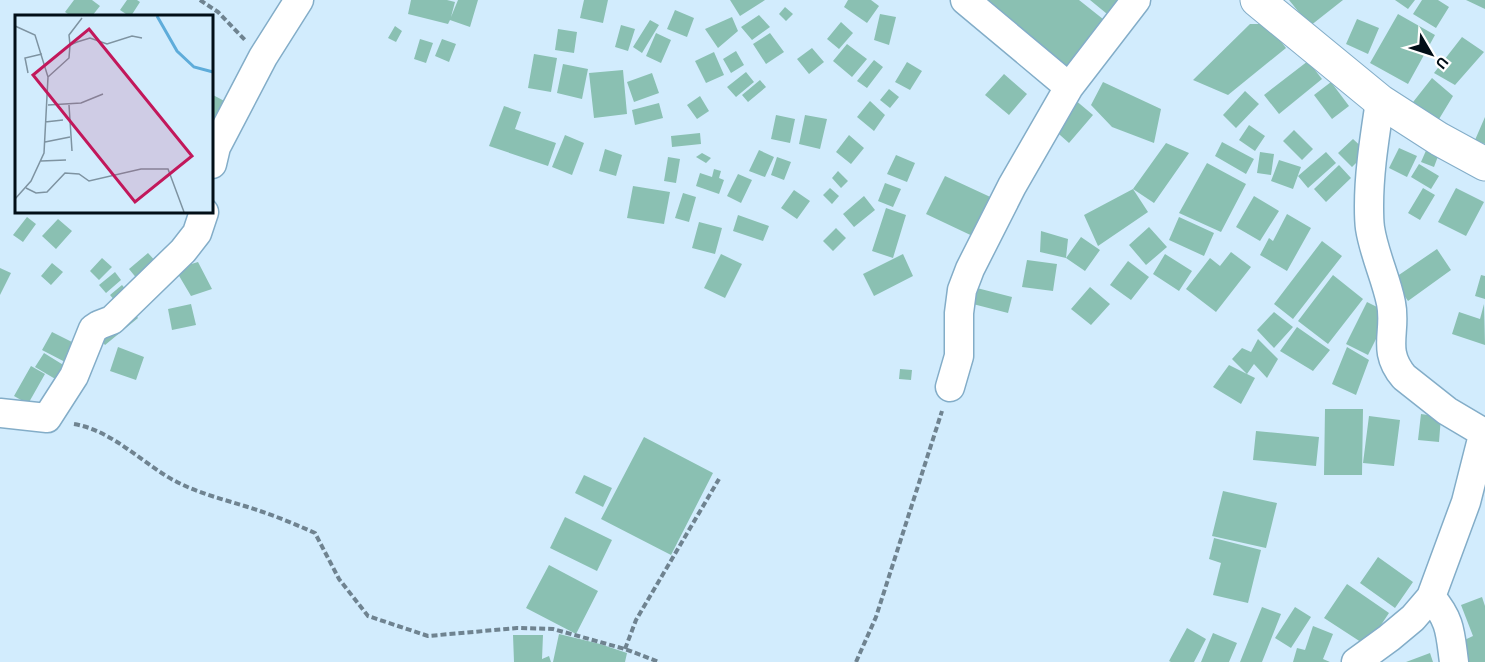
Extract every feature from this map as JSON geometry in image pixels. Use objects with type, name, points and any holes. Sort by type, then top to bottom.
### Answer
[{"type":"main road","points":[[1257,0],[1380,101],[1439,139],[1485,164]]},
{"type":"street","points":[[213,160],[216,147],[263,57],[299,0]]},
{"type":"street","points":[[965,0],[1069,87]]},
{"type":"street","points":[[950,387],[959,356],[959,313],[962,290],[970,269],[1012,186],[1069,87],[1136,0]]},
{"type":"street","points":[[1356,662],[1413,618],[1431,597],[1466,502],[1484,435],[1447,411],[1404,377],[1392,356],[1392,305],[1370,226],[1369,181],[1380,101]]},
{"type":"street","points":[[0,412],[47,418],[74,376],[93,329],[112,320],[183,251],[197,233],[204,213]]},
{"type":"street","points":[[1431,597],[1446,619],[1454,662]]},
{"type":"path","points":[[200,0],[218,12],[263,57]]},
{"type":"path","points":[[856,662],[876,617],[950,387]]},
{"type":"path","points":[[47,418],[82,425],[105,434],[154,469],[182,485],[315,533],[339,579],[368,616],[428,636],[517,627],[553,629],[625,649],[659,662]]},
{"type":"path","points":[[625,649],[636,620],[718,479]]},
{"type":"building","points":[[74,0],[92,0],[100,6],[93,15],[70,15],[65,12]]},
{"type":"building","points":[[127,0],[140,2],[132,15],[120,10]]},
{"type":"building","points":[[411,0],[455,2],[451,17],[458,0],[478,0],[470,27],[450,20],[448,24],[408,14]]},
{"type":"building","points":[[584,0],[608,0],[603,23],[580,18]]},
{"type":"building","points":[[730,0],[765,0],[740,16]]},
{"type":"building","points":[[848,0],[871,0],[879,6],[867,23],[844,7]]},
{"type":"building","points":[[979,0],[1079,0],[1108,23],[1069,75]]},
{"type":"building","points":[[1090,0],[1125,0],[1112,18]]},
{"type":"building","points":[[1289,0],[1343,0],[1310,26]]},
{"type":"building","points":[[1395,0],[1415,0],[1408,9]]},
{"type":"building","points":[[1422,0],[1438,0],[1449,7],[1436,28],[1413,14]]},
{"type":"building","points":[[1466,0],[1485,0],[1485,9]]},
{"type":"building","points":[[785,7],[793,14],[786,21],[779,14]]},
{"type":"building","points":[[675,10],[694,18],[687,37],[667,29]]},
{"type":"building","points":[[880,14],[896,17],[889,45],[874,40]]},
{"type":"building","points":[[1398,14],[1435,35],[1408,84],[1370,63]]},
{"type":"building","points":[[759,15],[770,27],[752,40],[741,27]]},
{"type":"building","points":[[732,17],[738,31],[718,48],[705,29]]},
{"type":"building","points":[[1357,19],[1379,28],[1368,54],[1346,44]]},
{"type":"building","points":[[650,20],[659,25],[642,53],[633,47]]},
{"type":"building","points":[[841,22],[853,33],[839,49],[827,39]]},
{"type":"building","points":[[1250,24],[1268,24],[1286,48],[1228,95],[1193,80]]},
{"type":"building","points":[[621,25],[635,29],[628,51],[615,47]]},
{"type":"building","points":[[395,26],[402,31],[396,42],[388,38]]},
{"type":"building","points":[[558,29],[577,32],[574,53],[555,50]]},
{"type":"building","points":[[656,33],[671,40],[661,63],[646,56]]},
{"type":"building","points":[[770,33],[784,52],[766,64],[753,44]]},
{"type":"building","points":[[1462,37],[1484,52],[1455,85],[1434,73]]},
{"type":"building","points":[[420,39],[433,43],[426,63],[414,59]]},
{"type":"building","points":[[442,39],[456,44],[449,62],[435,56]]},
{"type":"building","points":[[847,44],[867,59],[852,77],[833,61]]},
{"type":"building","points":[[812,48],[824,62],[809,74],[797,59]]},
{"type":"building","points":[[736,51],[744,65],[731,73],[723,59]]},
{"type":"building","points":[[714,52],[724,75],[706,83],[695,61]]},
{"type":"building","points":[[534,54],[557,58],[551,92],[528,88]]},
{"type":"building","points":[[874,60],[883,67],[867,88],[857,81]]},
{"type":"building","points":[[1308,61],[1322,79],[1279,114],[1264,95]]},
{"type":"building","points":[[907,62],[922,71],[910,90],[895,82]]},
{"type":"building","points":[[563,64],[588,69],[582,99],[557,93]]},
{"type":"building","points":[[623,70],[627,114],[594,118],[589,73]]},
{"type":"building","points":[[746,72],[754,82],[736,97],[727,87]]},
{"type":"building","points":[[652,73],[659,93],[634,102],[627,82]]},
{"type":"building","points":[[1004,74],[1027,94],[1009,115],[985,95]]},
{"type":"building","points":[[1432,78],[1453,96],[1433,129],[1406,111]]},
{"type":"building","points":[[760,80],[766,87],[748,102],[742,95]]},
{"type":"building","points":[[1103,82],[1161,109],[1154,143],[1112,127],[1091,105]]},
{"type":"building","points":[[1331,82],[1349,106],[1332,119],[1314,95]]},
{"type":"building","points":[[889,89],[899,97],[890,108],[880,100]]},
{"type":"building","points":[[1245,91],[1259,104],[1236,128],[1223,115]]},
{"type":"building","points":[[213,95],[232,105],[213,138]]},
{"type":"building","points":[[700,96],[709,111],[697,119],[687,105]]},
{"type":"building","points":[[1074,99],[1093,115],[1069,143],[1051,127]]},
{"type":"building","points":[[870,101],[885,115],[874,131],[857,117]]},
{"type":"building","points":[[659,103],[663,118],[635,125],[632,110]]},
{"type":"building","points":[[504,106],[521,112],[515,129],[556,143],[548,166],[489,146]]},
{"type":"building","points":[[776,115],[795,119],[790,143],[771,139]]},
{"type":"building","points":[[805,115],[827,119],[820,149],[799,144]]},
{"type":"building","points":[[1485,117],[1485,144],[1475,140]]},
{"type":"building","points":[[1249,125],[1265,136],[1255,151],[1239,140]]},
{"type":"building","points":[[1294,130],[1313,149],[1302,160],[1283,141]]},
{"type":"building","points":[[700,133],[701,144],[672,147],[671,136]]},
{"type":"building","points":[[565,135],[584,143],[572,175],[552,167]]},
{"type":"building","points":[[849,135],[864,148],[851,164],[836,152]]},
{"type":"building","points":[[1353,139],[1367,152],[1352,167],[1338,153]]},
{"type":"building","points":[[1222,142],[1254,159],[1246,174],[1215,156]]},
{"type":"building","points":[[1166,143],[1189,153],[1154,203],[1133,189]]},
{"type":"building","points":[[1428,146],[1440,151],[1434,167],[1421,162]]},
{"type":"building","points":[[1399,148],[1417,156],[1407,177],[1389,168]]},
{"type":"building","points":[[605,149],[622,155],[616,176],[599,171]]},
{"type":"building","points":[[759,150],[774,157],[765,177],[749,171]]},
{"type":"building","points":[[1260,152],[1274,154],[1271,175],[1257,173]]},
{"type":"building","points":[[1326,152],[1336,163],[1308,188],[1298,176]]},
{"type":"building","points":[[702,153],[711,158],[706,163],[696,157]]},
{"type":"building","points":[[896,155],[915,163],[907,182],[887,174]]},
{"type":"building","points":[[668,157],[680,159],[676,183],[664,181]]},
{"type":"building","points":[[777,157],[791,162],[784,180],[771,175]]},
{"type":"building","points":[[1279,160],[1301,167],[1293,189],[1271,181]]},
{"type":"building","points":[[1207,163],[1246,184],[1221,232],[1179,213]]},
{"type":"building","points":[[1419,164],[1439,176],[1431,189],[1411,177]]},
{"type":"building","points":[[1339,165],[1351,178],[1326,202],[1314,189]]},
{"type":"building","points":[[714,169],[721,171],[719,178],[724,180],[719,194],[696,186],[700,173],[712,177]]},
{"type":"building","points":[[838,171],[848,181],[841,188],[832,178]]},
{"type":"building","points":[[738,174],[752,180],[741,203],[727,196]]},
{"type":"building","points":[[945,176],[999,201],[981,240],[926,214]]},
{"type":"building","points":[[885,183],[901,189],[893,207],[878,201]]},
{"type":"building","points":[[633,186],[670,192],[664,224],[627,218]]},
{"type":"building","points":[[830,188],[839,196],[832,204],[823,195]]},
{"type":"building","points":[[1423,188],[1435,195],[1420,220],[1408,213]]},
{"type":"building","points":[[1456,188],[1484,202],[1466,236],[1438,222]]},
{"type":"building","points":[[1133,189],[1148,212],[1098,246],[1084,215]]},
{"type":"building","points":[[794,190],[810,201],[797,219],[781,208]]},
{"type":"building","points":[[683,193],[696,197],[689,222],[675,218]]},
{"type":"building","points":[[864,196],[875,210],[854,227],[843,214]]},
{"type":"building","points":[[1254,196],[1279,211],[1260,241],[1236,227]]},
{"type":"building","points":[[886,208],[906,215],[893,258],[872,251]]},
{"type":"building","points":[[1287,214],[1311,228],[1287,271],[1260,255],[1269,238],[1273,241]]},
{"type":"building","points":[[738,215],[769,226],[763,241],[733,231]]},
{"type":"building","points":[[27,217],[36,224],[23,242],[13,235]]},
{"type":"building","points":[[1179,217],[1214,233],[1204,256],[1169,240]]},
{"type":"building","points":[[58,219],[72,231],[56,249],[42,236]]},
{"type":"building","points":[[699,222],[722,228],[715,254],[692,248]]},
{"type":"building","points":[[1149,227],[1167,247],[1146,265],[1129,245]]},
{"type":"building","points":[[836,228],[846,238],[833,251],[823,241]]},
{"type":"building","points":[[1041,231],[1068,239],[1066,258],[1040,252]]},
{"type":"building","points":[[1081,237],[1100,250],[1085,271],[1066,258]]},
{"type":"building","points":[[1322,241],[1342,256],[1293,319],[1274,304]]},
{"type":"building","points":[[1437,249],[1451,270],[1408,301],[1393,279]]},
{"type":"building","points":[[1231,252],[1251,267],[1216,312],[1186,289],[1210,258],[1220,266]]},
{"type":"building","points":[[148,253],[158,264],[138,280],[129,269]]},
{"type":"building","points":[[721,254],[742,264],[725,298],[704,288]]},
{"type":"building","points":[[903,254],[913,276],[874,296],[863,274]]},
{"type":"building","points":[[1165,254],[1192,271],[1179,291],[1153,274]]},
{"type":"building","points":[[102,258],[112,267],[99,280],[90,271]]},
{"type":"building","points":[[1027,260],[1057,264],[1053,291],[1022,287]]},
{"type":"building","points":[[1128,261],[1149,277],[1131,300],[1110,285]]},
{"type":"building","points":[[198,262],[212,289],[191,296],[175,269]]},
{"type":"building","points":[[52,263],[63,272],[51,285],[41,276]]},
{"type":"building","points":[[0,268],[11,273],[0,295]]},
{"type":"building","points":[[115,272],[121,280],[106,293],[99,285]]},
{"type":"building","points":[[1333,275],[1363,299],[1328,344],[1298,321]]},
{"type":"building","points":[[1481,275],[1485,276],[1485,299],[1475,296]]},
{"type":"building","points":[[122,285],[128,292],[116,302],[110,295]]},
{"type":"building","points":[[973,287],[1012,297],[1008,313],[969,303]]},
{"type":"building","points":[[1090,287],[1110,304],[1091,325],[1071,309]]},
{"type":"building","points":[[1367,302],[1389,313],[1368,355],[1346,344]]},
{"type":"building","points":[[191,304],[196,325],[172,330],[168,309]]},
{"type":"building","points":[[1484,304],[1485,345],[1452,334],[1459,312],[1480,319]]},
{"type":"building","points":[[131,309],[138,318],[105,345],[97,336]]},
{"type":"building","points":[[1274,312],[1293,327],[1274,348],[1257,330]]},
{"type":"building","points":[[1297,327],[1330,350],[1313,371],[1280,351]]},
{"type":"building","points":[[52,332],[76,344],[67,363],[42,350]]},
{"type":"building","points":[[1258,339],[1278,359],[1267,378],[1254,364],[1247,374],[1232,359],[1242,348],[1251,352]]},
{"type":"building","points":[[118,347],[144,357],[136,380],[110,371]]},
{"type":"building","points":[[1347,347],[1369,360],[1356,395],[1332,384]]},
{"type":"building","points":[[44,353],[65,366],[57,380],[35,367]]},
{"type":"building","points":[[1229,365],[1255,378],[1241,404],[1213,387]]},
{"type":"building","points":[[31,366],[45,374],[28,404],[14,396]]},
{"type":"building","points":[[900,369],[912,370],[911,380],[899,379]]},
{"type":"building","points":[[1325,409],[1363,409],[1362,475],[1324,475]]},
{"type":"building","points":[[1421,414],[1441,417],[1439,442],[1418,440]]},
{"type":"building","points":[[1369,416],[1400,420],[1394,466],[1363,463]]},
{"type":"building","points":[[1256,431],[1319,437],[1316,466],[1253,460]]},
{"type":"building","points":[[644,437],[713,473],[671,555],[601,519]]},
{"type":"building","points":[[584,475],[612,488],[603,507],[575,493]]},
{"type":"building","points":[[1223,491],[1277,503],[1266,548],[1212,536]]},
{"type":"building","points":[[565,517],[612,540],[597,571],[550,548]]},
{"type":"building","points":[[1214,538],[1261,550],[1248,603],[1213,595],[1221,563],[1209,559]]},
{"type":"building","points":[[1378,557],[1413,582],[1395,608],[1360,583]]},
{"type":"building","points":[[549,565],[598,591],[576,634],[526,608]]},
{"type":"building","points":[[1347,584],[1389,613],[1367,646],[1324,618]]},
{"type":"building","points":[[1482,597],[1485,606],[1485,662],[1466,662],[1458,643],[1473,636],[1461,605]]},
{"type":"building","points":[[1262,607],[1281,614],[1262,662],[1240,662]]},
{"type":"building","points":[[1295,607],[1311,617],[1291,648],[1275,638]]},
{"type":"building","points":[[1313,626],[1333,634],[1323,659],[1330,662],[1293,662],[1297,648],[1305,650]]},
{"type":"building","points":[[1187,628],[1206,639],[1194,662],[1169,661]]},
{"type":"building","points":[[1213,633],[1237,643],[1229,662],[1201,662]]},
{"type":"building","points":[[559,634],[627,653],[625,662],[553,662]]},
{"type":"building","points":[[513,635],[543,635],[542,659],[549,656],[551,662],[514,662]]},
{"type":"building","points":[[1430,653],[1433,662],[1406,662]]}]
